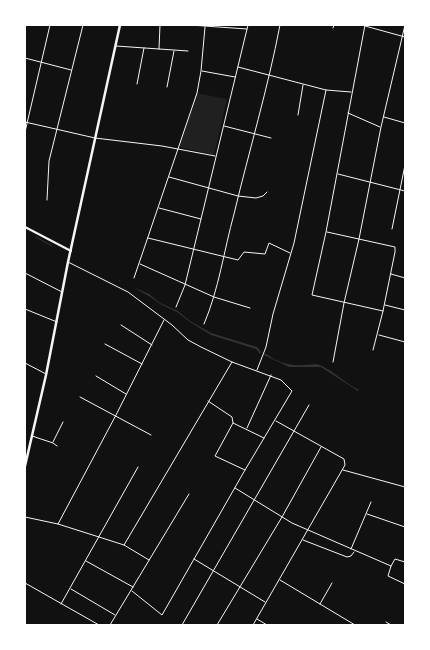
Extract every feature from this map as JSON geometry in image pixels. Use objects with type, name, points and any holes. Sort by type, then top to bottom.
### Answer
[{"type":"main road","points":[[25,466],[120,25]]},
{"type":"street","points":[[25,132],[50,25]]},
{"type":"street","points":[[47,200],[49,160],[83,25]]},
{"type":"street","points":[[159,49],[160,25]]},
{"type":"street","points":[[190,25],[248,29]]},
{"type":"street","points":[[176,308],[185,285],[248,25]]},
{"type":"street","points":[[204,324],[214,297],[280,25]]},
{"type":"street","points":[[384,311],[312,295],[326,232],[365,25],[404,37]]},
{"type":"street","points":[[333,362],[383,117],[404,37],[405,25]]},
{"type":"street","points":[[134,278],[196,93],[201,71],[205,26]]},
{"type":"street","points":[[115,46],[188,51]]},
{"type":"street","points":[[137,84],[144,48]]},
{"type":"street","points":[[167,87],[174,51]]},
{"type":"street","points":[[25,58],[72,70]]},
{"type":"street","points":[[238,68],[326,90],[351,92]]},
{"type":"street","points":[[201,71],[236,77]]},
{"type":"street","points":[[298,115],[303,85]]},
{"type":"street","points":[[257,370],[266,345],[290,253],[326,90]]},
{"type":"street","points":[[348,113],[381,127]]},
{"type":"street","points":[[383,117],[405,123]]},
{"type":"street","points":[[26,122],[95,138],[178,148],[215,156]]},
{"type":"street","points":[[224,126],[271,138]]},
{"type":"street","points":[[392,229],[405,165]]},
{"type":"street","points":[[337,174],[405,191]]},
{"type":"street","points":[[168,177],[238,196],[258,198],[267,192]]},
{"type":"street","points":[[158,208],[201,218]]},
{"type":"street","points":[[25,227],[71,251]]},
{"type":"street","points":[[326,232],[395,247],[396,252],[384,311],[373,350]]},
{"type":"street","points":[[148,238],[238,260],[241,259],[244,252],[265,254],[270,242],[290,253]]},
{"type":"street","points":[[68,262],[128,292],[188,340],[232,362],[282,380],[292,391],[162,615],[132,591]]},
{"type":"street","points":[[139,263],[214,297],[250,308]]},
{"type":"street","points":[[25,274],[63,293]]},
{"type":"street","points":[[390,274],[405,278]]},
{"type":"street","points":[[384,305],[405,310]]},
{"type":"street","points":[[25,309],[57,323]]},
{"type":"street","points":[[58,524],[164,320]]},
{"type":"street","points":[[121,325],[152,345]]},
{"type":"street","points":[[378,335],[405,342]]},
{"type":"street","points":[[105,344],[142,364]]},
{"type":"street","points":[[124,545],[232,362]]},
{"type":"street","points":[[25,363],[46,374]]},
{"type":"street","points":[[246,428],[271,375]]},
{"type":"street","points":[[96,376],[127,394]]},
{"type":"street","points":[[80,397],[151,435]]},
{"type":"street","points":[[208,400],[232,417],[233,422],[215,456],[245,470]]},
{"type":"street","points":[[182,625],[309,405]]},
{"type":"street","points":[[253,625],[345,465],[344,459],[276,421]]},
{"type":"street","points":[[53,443],[63,422]]},
{"type":"street","points":[[233,422],[264,438]]},
{"type":"street","points":[[31,436],[57,446]]},
{"type":"street","points":[[216,625],[282,517],[321,446]]},
{"type":"street","points":[[61,604],[138,467]]},
{"type":"street","points":[[343,470],[405,486]]},
{"type":"street","points":[[235,488],[282,517],[390,566]]},
{"type":"street","points":[[110,625],[189,494]]},
{"type":"street","points":[[350,549],[371,502]]},
{"type":"street","points":[[366,513],[405,527]]},
{"type":"street","points":[[25,517],[58,524],[124,545],[150,561]]},
{"type":"street","points":[[302,540],[347,557],[351,556],[354,551]]},
{"type":"street","points":[[405,562],[396,558],[390,566],[388,576],[405,584]]},
{"type":"street","points":[[194,559],[266,602]]},
{"type":"street","points":[[86,560],[134,587]]},
{"type":"street","points":[[279,579],[355,625]]},
{"type":"street","points":[[320,604],[332,582]]},
{"type":"street","points":[[25,583],[99,625]]},
{"type":"street","points":[[70,588],[116,615]]},
{"type":"street","points":[[257,618],[267,625]]},
{"type":"street","points":[[386,622],[391,625]]},
{"type":"shaded area","points":[[196,93],[227,99],[214,155],[179,147]]},
{"type":"shaded area","points":[[133,287],[178,311],[190,321],[211,333],[257,347],[261,352],[260,354],[256,349],[211,335],[190,322],[177,312],[160,304]]},
{"type":"shaded area","points":[[265,353],[284,363],[317,364],[328,369],[359,390],[358,391],[321,367],[289,367],[264,355]]},
{"type":"waterway","points":[[36,237],[52,246]]}]
